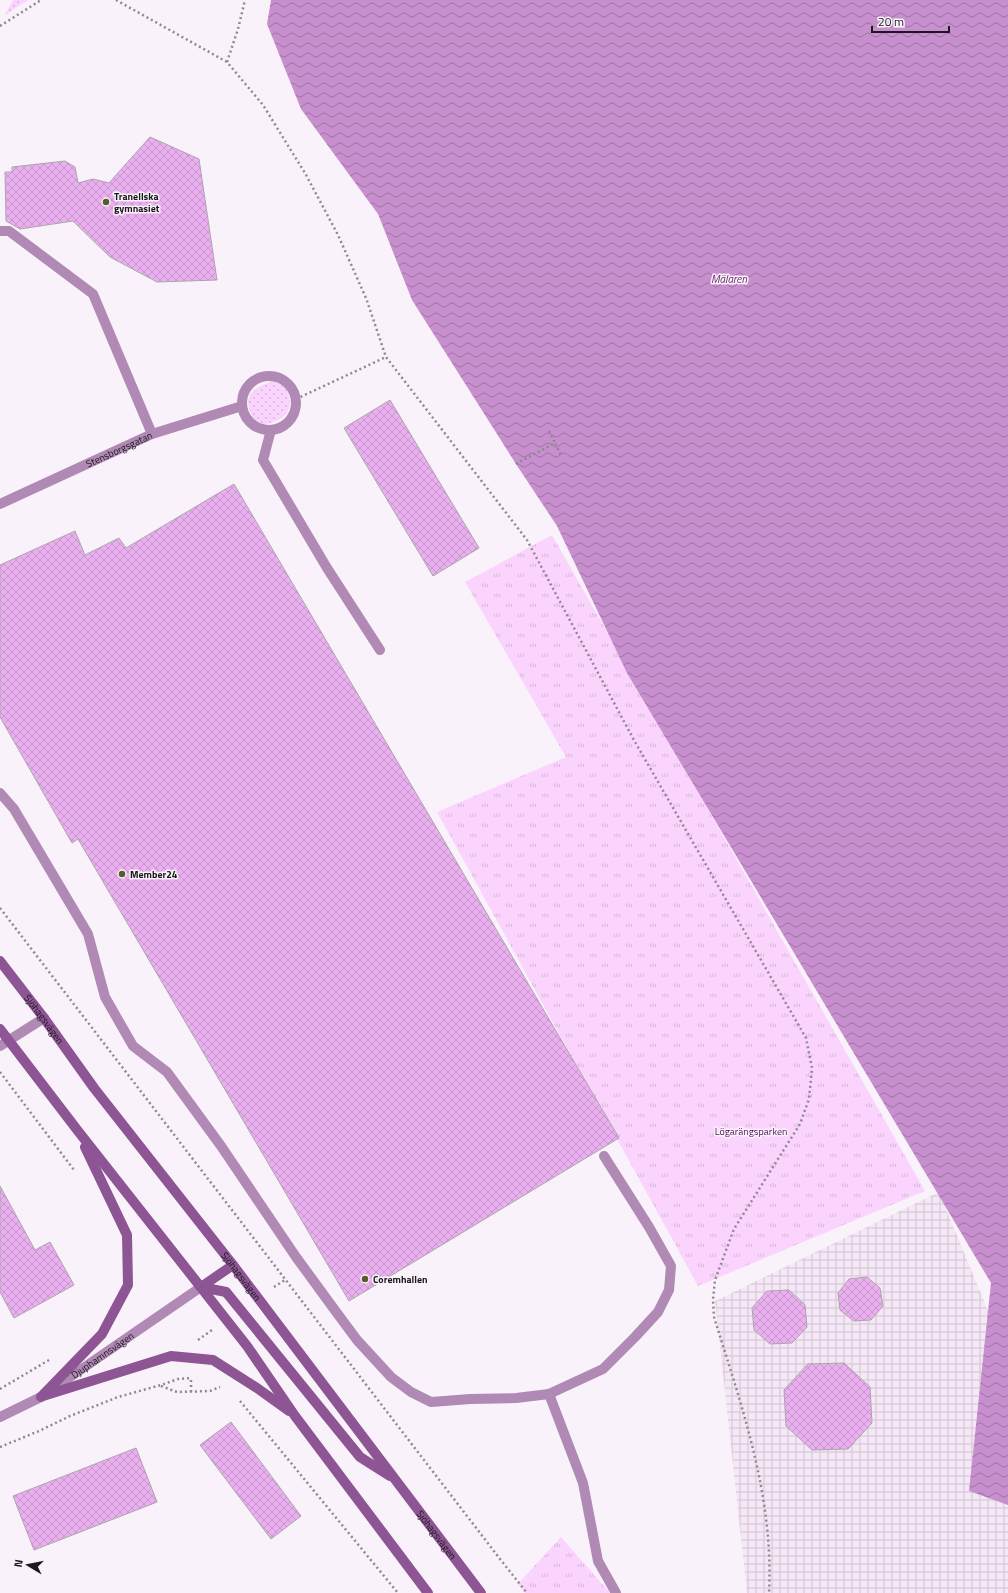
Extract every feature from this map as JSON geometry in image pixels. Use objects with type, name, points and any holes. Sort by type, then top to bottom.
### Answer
[{"type":"main road","name":"Sjöhagsvägen","points":[[0,961],[44,1018],[94,1088],[233,1265],[481,1593]]},
{"type":"main road","points":[[0,1029],[247,1346],[295,1416],[428,1593]]},
{"type":"main road","points":[[41,1397],[102,1334],[128,1286],[127,1235],[78,1131]]},
{"type":"main road","points":[[201,1287],[233,1265]]},
{"type":"main road","points":[[201,1287],[226,1292],[360,1457],[395,1480]]},
{"type":"main road","points":[[41,1397],[171,1356],[213,1360],[257,1388],[295,1416]]},
{"type":"street","points":[[0,231],[9,231],[94,294],[152,434]]},
{"type":"street","points":[[266,375],[282,378],[294,391],[296,399],[296,408],[287,423],[280,428],[271,430],[262,429],[255,426],[244,414],[242,406],[242,397],[245,389],[250,383],[266,375]]},
{"type":"street","name":"Stensborgsgatan","points":[[0,504],[152,434],[242,406]]},
{"type":"street","points":[[271,430],[263,460],[327,568],[380,650]]},
{"type":"street","points":[[0,793],[14,809],[88,934],[105,997],[133,1046],[167,1072],[221,1146],[296,1257],[357,1340],[391,1377],[411,1392],[431,1402],[516,1398],[549,1394],[603,1369],[636,1337],[658,1312],[669,1290],[671,1266],[604,1156]]},
{"type":"street","points":[[0,1046],[44,1018]]},
{"type":"street","name":"Djuphamnsvägen","points":[[0,1417],[41,1397],[201,1287]]},
{"type":"street","points":[[549,1394],[583,1483],[598,1561],[616,1593]]},
{"type":"path","points":[[0,26],[41,0]]},
{"type":"path","points":[[116,0],[227,62],[263,105],[304,173],[338,235],[366,298],[386,357],[527,540],[635,742],[806,1038],[812,1068],[809,1098],[800,1124],[734,1230],[715,1280],[713,1300],[714,1317],[746,1418],[759,1470],[766,1516],[770,1573],[769,1593]]},
{"type":"path","points":[[227,62],[245,0]]},
{"type":"path","points":[[296,399],[386,357]]},
{"type":"path","points":[[548,431],[561,455]]},
{"type":"path","points":[[516,464],[555,443]]},
{"type":"path","points":[[0,908],[490,1547],[527,1593]]},
{"type":"path","points":[[0,1072],[77,1174]]},
{"type":"path","points":[[0,1389],[48,1361],[54,1355]]},
{"type":"path","points":[[0,1447],[70,1416],[118,1397],[161,1386],[178,1379],[191,1378],[191,1392]]},
{"type":"path","points":[[161,1386],[178,1392],[191,1392],[210,1391],[226,1384]]},
{"type":"path","points":[[236,1396],[398,1593]]},
{"type":"shaded area","points":[[939,1192],[1008,1359],[1008,1593],[747,1593],[715,1301]]},
{"type":"green space","points":[[13,0],[28,0],[5,15]]},
{"type":"green space","points":[[274,381],[287,391],[290,403],[289,408],[287,413],[279,420],[261,425],[253,417],[248,404],[248,399],[250,394],[258,387]]},
{"type":"green space","name":"Lögarängsparken","points":[[552,535],[925,1191],[698,1286],[437,812],[566,757],[465,582]]},
{"type":"green space","points":[[561,1537],[610,1593],[525,1593],[518,1584]]},
{"type":"water","name":"Mälaren","points":[[271,0],[1008,0],[1008,1505],[969,1491],[991,1283],[627,673],[557,526],[412,300],[378,214],[301,109],[267,24]]},
{"type":"building","name":"Tranellska gymnasiet","points":[[150,137],[199,159],[217,280],[157,282],[110,257],[73,221],[20,229],[6,221],[5,172],[12,172],[12,167],[65,161],[75,167],[78,183],[93,179],[109,183]]},
{"type":"building","points":[[390,400],[479,548],[433,576],[344,428]]},
{"type":"building","points":[[234,484],[619,1138],[349,1301],[78,839],[72,843],[0,717],[0,565],[75,531],[85,555],[119,538],[126,548]]},
{"type":"building","points":[[0,1186],[35,1250],[50,1242],[74,1285],[14,1318],[0,1292]]},
{"type":"building","points":[[867,1277],[880,1288],[883,1306],[871,1320],[854,1321],[840,1310],[838,1293],[849,1279]]},
{"type":"building","points":[[789,1290],[805,1305],[807,1327],[792,1343],[770,1344],[754,1330],[752,1308],[767,1291]]},
{"type":"building","points":[[844,1363],[870,1387],[872,1423],[848,1449],[812,1450],[786,1426],[784,1390],[808,1364]]},
{"type":"building","points":[[231,1422],[301,1516],[271,1539],[200,1445]]},
{"type":"building","points":[[136,1448],[157,1502],[34,1550],[13,1496]]},
{"type":"place","name":"Tranellska gymnasiet","points":[[106,202]]},
{"type":"place","name":"Member24","points":[[122,874]]},
{"type":"place","name":"Coremhallen","points":[[365,1279]]}]
